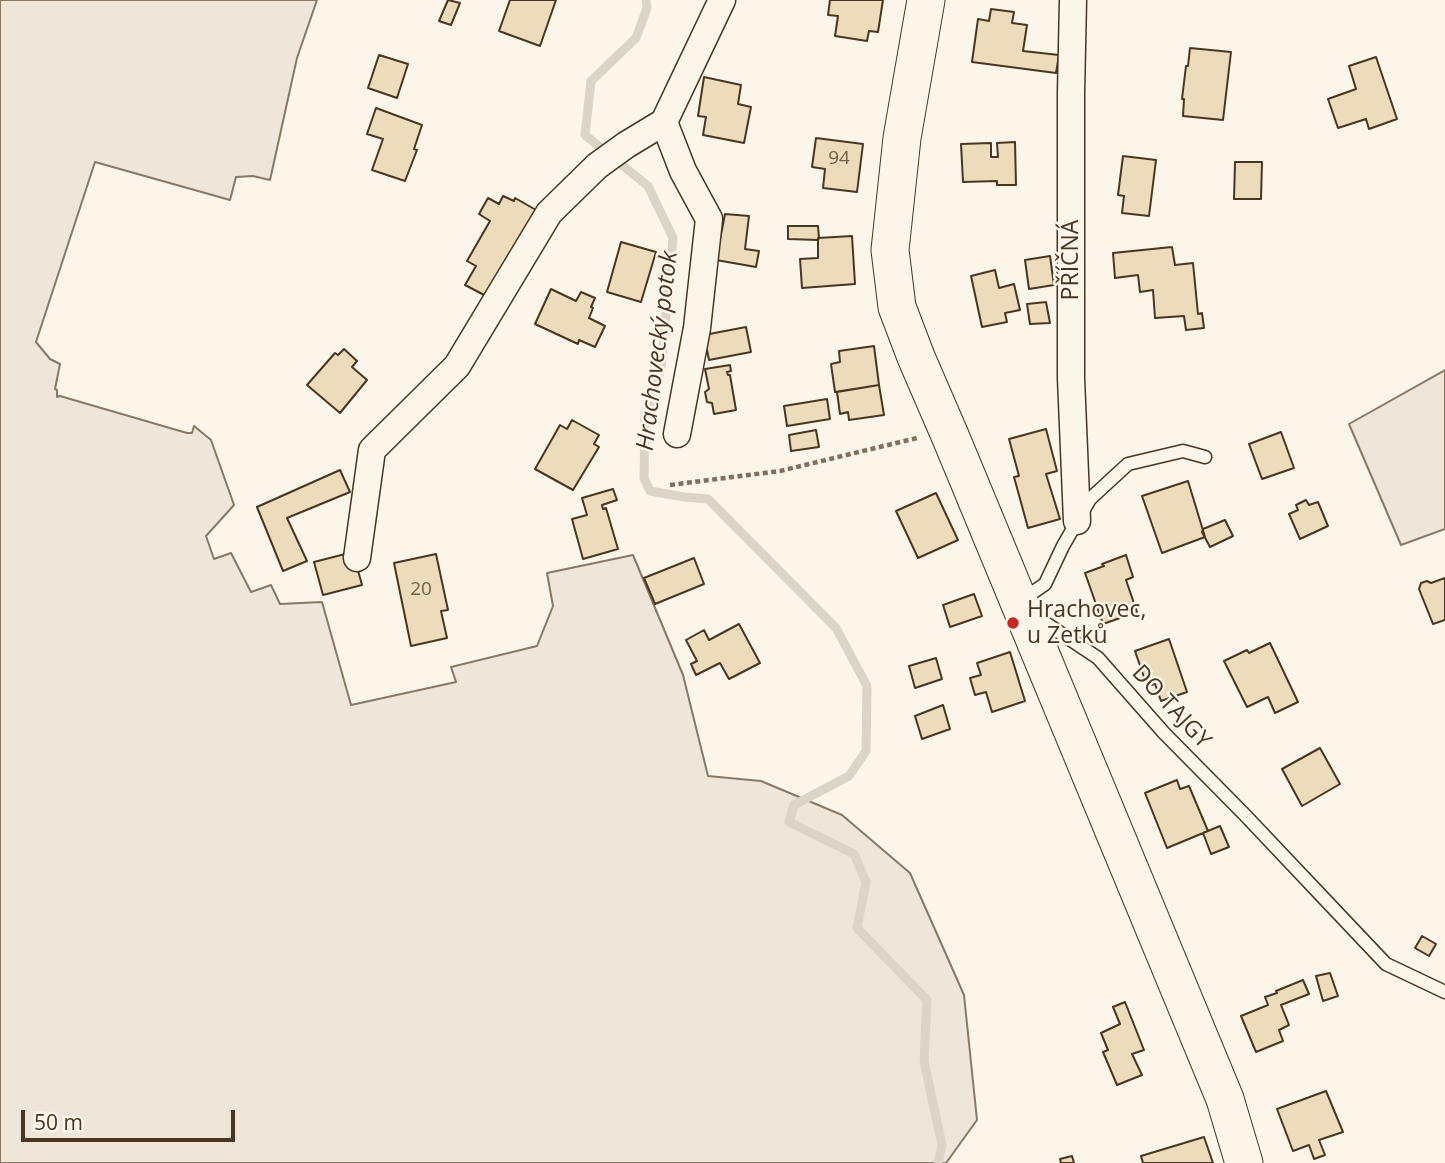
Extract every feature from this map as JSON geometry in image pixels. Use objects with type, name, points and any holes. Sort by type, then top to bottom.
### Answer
[{"type":"street","points":[[357,558],[372,450],[457,366],[549,213],[597,166],[664,122],[722,0]]},
{"type":"street","points":[[926,0],[902,138],[890,250],[897,307],[1225,1098],[1244,1163]]},
{"type":"street","name":"PŘÍČNÁ","points":[[1073,0],[1071,378],[1077,521]]},
{"type":"street","points":[[664,122],[683,171],[709,219],[697,328],[677,434]]},
{"type":"lane","points":[[1019,601],[1045,584],[1090,499],[1128,464],[1183,451],[1205,457]]},
{"type":"lane","name":"DO TAJGY","points":[[1019,601],[1029,611],[1098,658],[1164,733],[1386,964],[1445,992]]},
{"type":"path","points":[[670,485],[780,471],[948,430]]},
{"type":"shaded area","points":[[0,0],[317,0],[297,58],[270,180],[253,176],[236,177],[230,200],[95,162],[36,342],[50,359],[60,364],[55,389],[57,397],[187,433],[192,433],[194,426],[211,440],[234,505],[206,536],[214,559],[231,553],[251,592],[271,585],[280,604],[322,602],[351,705],[456,682],[451,667],[537,646],[553,606],[547,573],[633,555],[683,675],[708,776],[761,781],[842,815],[910,873],[964,995],[977,1120],[946,1163],[0,1163]]},
{"type":"shaded area","points":[[1445,370],[1445,529],[1401,545],[1349,424]]},
{"type":"building","points":[[448,0],[460,3],[451,25],[439,21]]},
{"type":"building","points":[[510,0],[556,0],[540,46],[499,31]]},
{"type":"building","points":[[830,0],[883,0],[878,32],[869,31],[867,41],[835,36],[838,16],[828,15]]},
{"type":"building","points":[[991,9],[1014,12],[1012,23],[1027,25],[1023,51],[1059,55],[1056,73],[972,62],[978,19],[989,21]]},
{"type":"building","points":[[1190,48],[1231,52],[1223,120],[1183,116],[1182,99]]},
{"type":"building","points":[[379,55],[408,64],[397,98],[368,88]]},
{"type":"building","points":[[1376,57],[1397,119],[1369,129],[1366,119],[1338,128],[1328,99],[1356,89],[1349,66]]},
{"type":"building","points":[[704,77],[741,85],[738,104],[751,107],[744,143],[703,135],[706,117],[698,116]]},
{"type":"building","points":[[376,108],[422,125],[414,149],[417,150],[405,181],[372,170],[383,139],[367,134]]},
{"type":"building","points":[[816,138],[863,144],[857,192],[823,188],[825,169],[812,167]]},
{"type":"building","points":[[1015,142],[1016,185],[997,185],[997,181],[963,182],[961,144],[991,143],[991,157],[998,157],[997,143]]},
{"type":"building","points":[[1123,156],[1156,160],[1149,216],[1122,213],[1124,196],[1118,195]]},
{"type":"building","points":[[1235,162],[1262,162],[1261,199],[1234,199]]},
{"type":"building","points":[[503,196],[514,201],[515,198],[536,210],[488,297],[465,285],[476,266],[467,261],[490,221],[479,214],[488,198],[499,204]]},
{"type":"building","points":[[725,214],[749,216],[745,249],[759,251],[756,267],[716,260]]},
{"type":"building","points":[[788,226],[818,226],[819,238],[788,239]]},
{"type":"building","points":[[852,236],[855,284],[802,288],[800,259],[818,258],[818,238]]},
{"type":"building","points":[[621,242],[656,252],[641,302],[607,292]]},
{"type":"building","points":[[1172,247],[1175,265],[1193,263],[1198,314],[1202,313],[1204,328],[1186,330],[1184,316],[1155,318],[1153,290],[1140,292],[1138,275],[1115,278],[1113,253]]},
{"type":"building","points":[[1050,256],[1054,285],[1029,289],[1025,260]]},
{"type":"building","points":[[995,270],[999,288],[1014,284],[1020,310],[1005,313],[1007,322],[982,327],[971,276]]},
{"type":"building","points":[[551,289],[576,301],[581,292],[595,298],[589,318],[605,326],[595,347],[579,340],[578,344],[535,324]]},
{"type":"building","points":[[1046,302],[1050,323],[1030,324],[1027,304]]},
{"type":"building","points":[[746,327],[751,352],[709,360],[704,335]]},
{"type":"building","points":[[874,346],[879,385],[835,392],[831,364],[840,362],[839,351]]},
{"type":"building","points":[[344,349],[357,361],[352,367],[367,380],[340,413],[307,385],[335,353],[338,355]]},
{"type":"building","points":[[730,365],[731,371],[727,372],[730,375],[736,410],[714,414],[712,403],[707,402],[705,392],[709,389],[705,369]]},
{"type":"building","points":[[879,385],[884,415],[849,420],[848,412],[840,414],[837,392]]},
{"type":"building","points":[[827,399],[830,419],[787,426],[784,406]]},
{"type":"building","points":[[572,420],[599,435],[594,444],[599,447],[573,490],[535,469],[560,425],[567,429]]},
{"type":"building","points":[[1046,429],[1057,471],[1046,474],[1060,519],[1028,528],[1014,477],[1019,476],[1009,439]]},
{"type":"building","points":[[816,430],[819,447],[791,451],[789,435]]},
{"type":"building","points":[[1281,432],[1294,468],[1262,479],[1249,444]]},
{"type":"building","points":[[340,470],[350,492],[287,518],[307,561],[283,571],[257,507]]},
{"type":"building","points":[[1188,481],[1205,537],[1162,553],[1142,496]]},
{"type":"building","points":[[613,489],[617,500],[602,505],[603,509],[606,508],[618,549],[583,559],[572,519],[587,515],[582,498]]},
{"type":"building","points":[[936,493],[958,540],[918,558],[896,511]]},
{"type":"building","points":[[1306,500],[1309,505],[1318,502],[1328,526],[1300,539],[1289,514],[1298,510],[1296,505]]},
{"type":"building","points":[[1225,520],[1233,536],[1210,547],[1203,529]]},
{"type":"building","points":[[353,552],[362,585],[323,595],[314,562]]},
{"type":"building","points":[[436,554],[448,610],[441,611],[447,638],[411,646],[394,563]]},
{"type":"building","points":[[1126,555],[1133,577],[1126,580],[1137,612],[1103,624],[1085,573]]},
{"type":"building","points":[[694,558],[704,584],[655,604],[644,578]]},
{"type":"building","points":[[1445,578],[1445,620],[1433,624],[1419,589],[1421,583]]},
{"type":"building","points":[[974,594],[982,616],[950,627],[943,605]]},
{"type":"building","points":[[739,624],[760,663],[729,679],[720,663],[696,675],[691,664],[697,661],[686,640],[704,630],[709,640]]},
{"type":"building","points":[[1169,639],[1187,692],[1161,701],[1155,684],[1147,686],[1135,651]]},
{"type":"building","points":[[1270,643],[1298,702],[1275,713],[1268,697],[1247,707],[1224,661]]},
{"type":"building","points":[[1010,652],[1025,701],[992,712],[986,692],[975,695],[970,678],[981,675],[977,663]]},
{"type":"building","points":[[936,658],[942,679],[915,688],[909,666]]},
{"type":"building","points":[[943,705],[950,729],[922,739],[915,716]]},
{"type":"building","points":[[1320,748],[1340,784],[1302,806],[1282,769]]},
{"type":"building","points":[[1177,780],[1180,789],[1189,786],[1208,831],[1167,848],[1145,793]]},
{"type":"building","points":[[1220,826],[1229,847],[1211,854],[1203,833]]},
{"type":"building","points":[[1422,936],[1436,944],[1429,956],[1415,948]]},
{"type":"building","points":[[1330,973],[1338,996],[1323,1001],[1316,976]]},
{"type":"building","points":[[1303,980],[1309,994],[1281,1005],[1289,1025],[1279,1030],[1283,1041],[1256,1052],[1241,1016],[1268,1005],[1265,997]]},
{"type":"building","points":[[1125,1002],[1144,1050],[1132,1054],[1142,1075],[1117,1085],[1103,1052],[1108,1050],[1101,1033],[1120,1024],[1113,1007]]},
{"type":"building","points":[[1326,1091],[1343,1132],[1319,1140],[1325,1155],[1314,1159],[1309,1145],[1293,1151],[1277,1109]]},
{"type":"building","points":[[1204,1137],[1213,1163],[1143,1163],[1141,1156]]},
{"type":"building","points":[[1072,1156],[1074,1163],[1061,1163],[1060,1159]]},
{"type":"waterway","name":"Hrachovecký potok","points":[[646,0],[647,8],[636,38],[591,81],[585,135],[648,186],[673,238],[661,368],[645,417],[644,478],[650,491],[708,499],[836,628],[867,686],[866,751],[849,776],[794,805],[789,822],[854,854],[866,882],[857,928],[927,1000],[924,1061],[942,1145],[938,1163]]},
{"type":"place","name":"Hrachovec, u Zetků","points":[[1013,623]]}]
